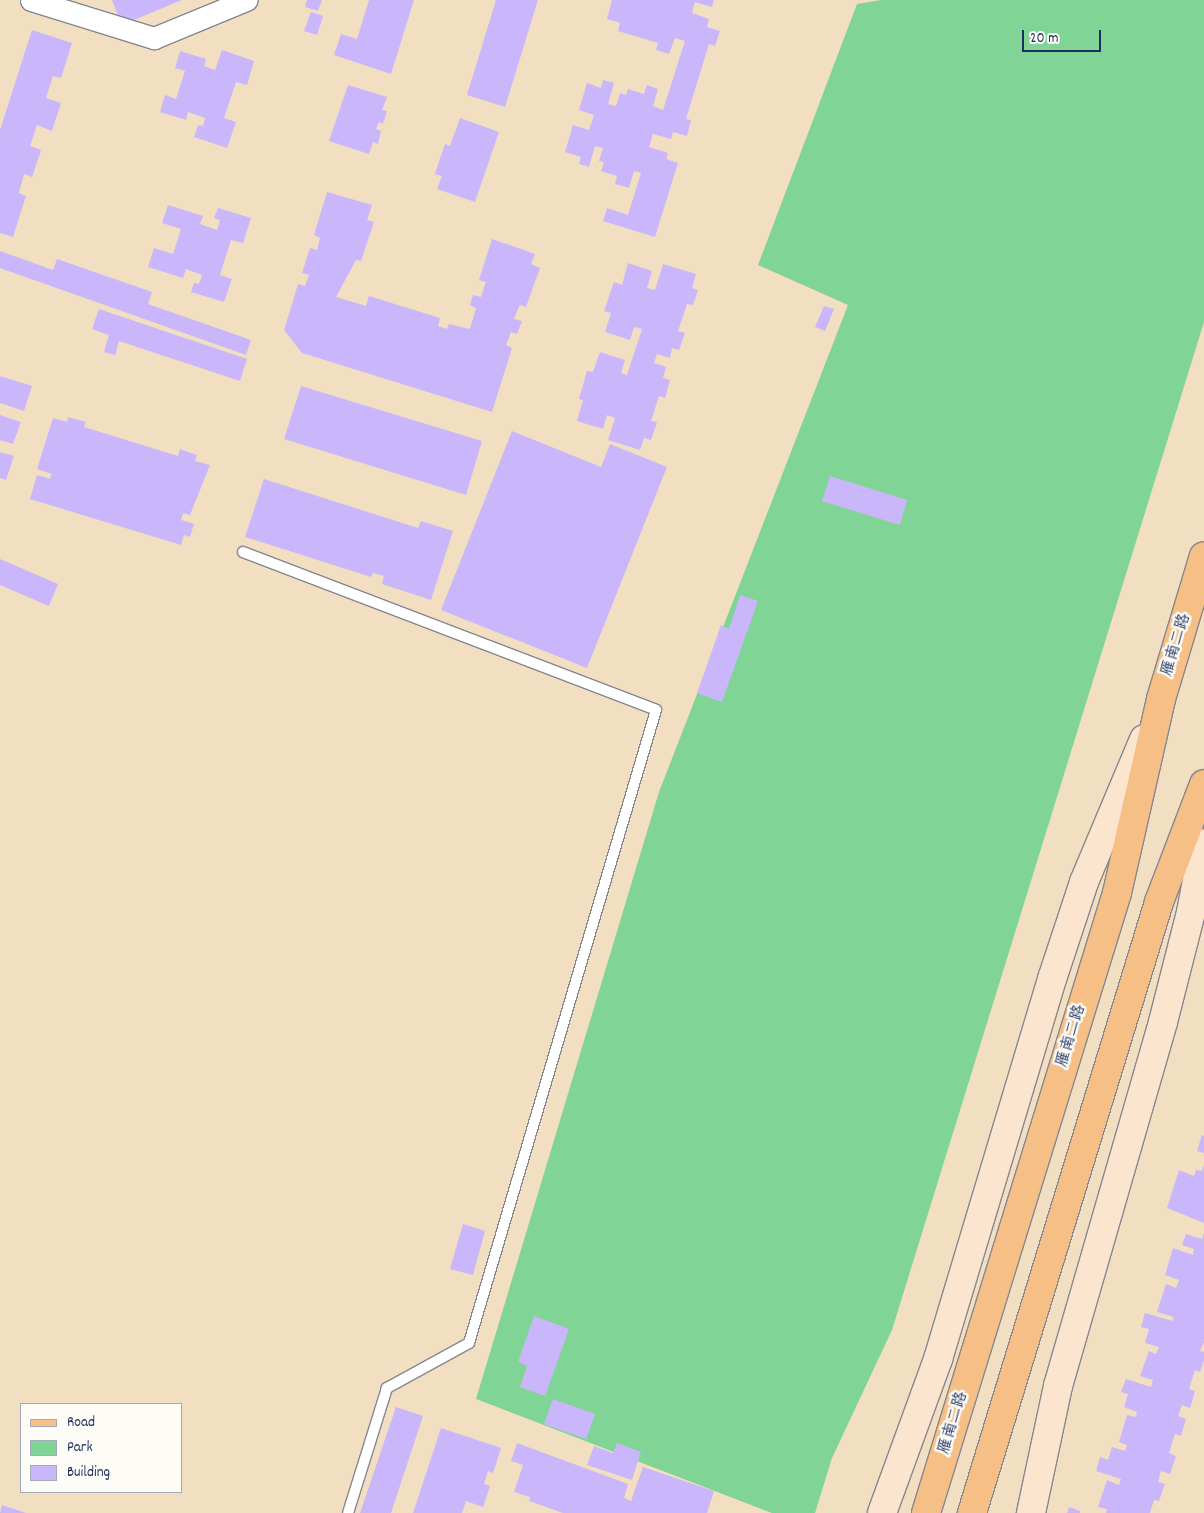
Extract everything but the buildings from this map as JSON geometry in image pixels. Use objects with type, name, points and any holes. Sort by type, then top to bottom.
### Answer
[{"type":"main road","name":"雁南二路","points":[[926,1513],[1117,892],[1161,698],[1204,556]]},
{"type":"main road","points":[[882,1513],[938,1359],[1081,891],[1161,698]]},
{"type":"main road","points":[[972,1513],[1159,902],[1204,784]]},
{"type":"main road","points":[[1031,1513],[1058,1386],[1163,1022],[1191,912],[1204,843]]},
{"type":"street","points":[[31,0],[154,38],[246,0]]},
{"type":"lane","points":[[243,552],[656,710],[469,1343],[387,1388],[348,1513]]},
{"type":"green space","points":[[881,0],[1204,0],[1204,322],[892,1330],[832,1458],[815,1513],[772,1513],[476,1399],[659,792],[848,305],[758,265],[857,4]]}]
